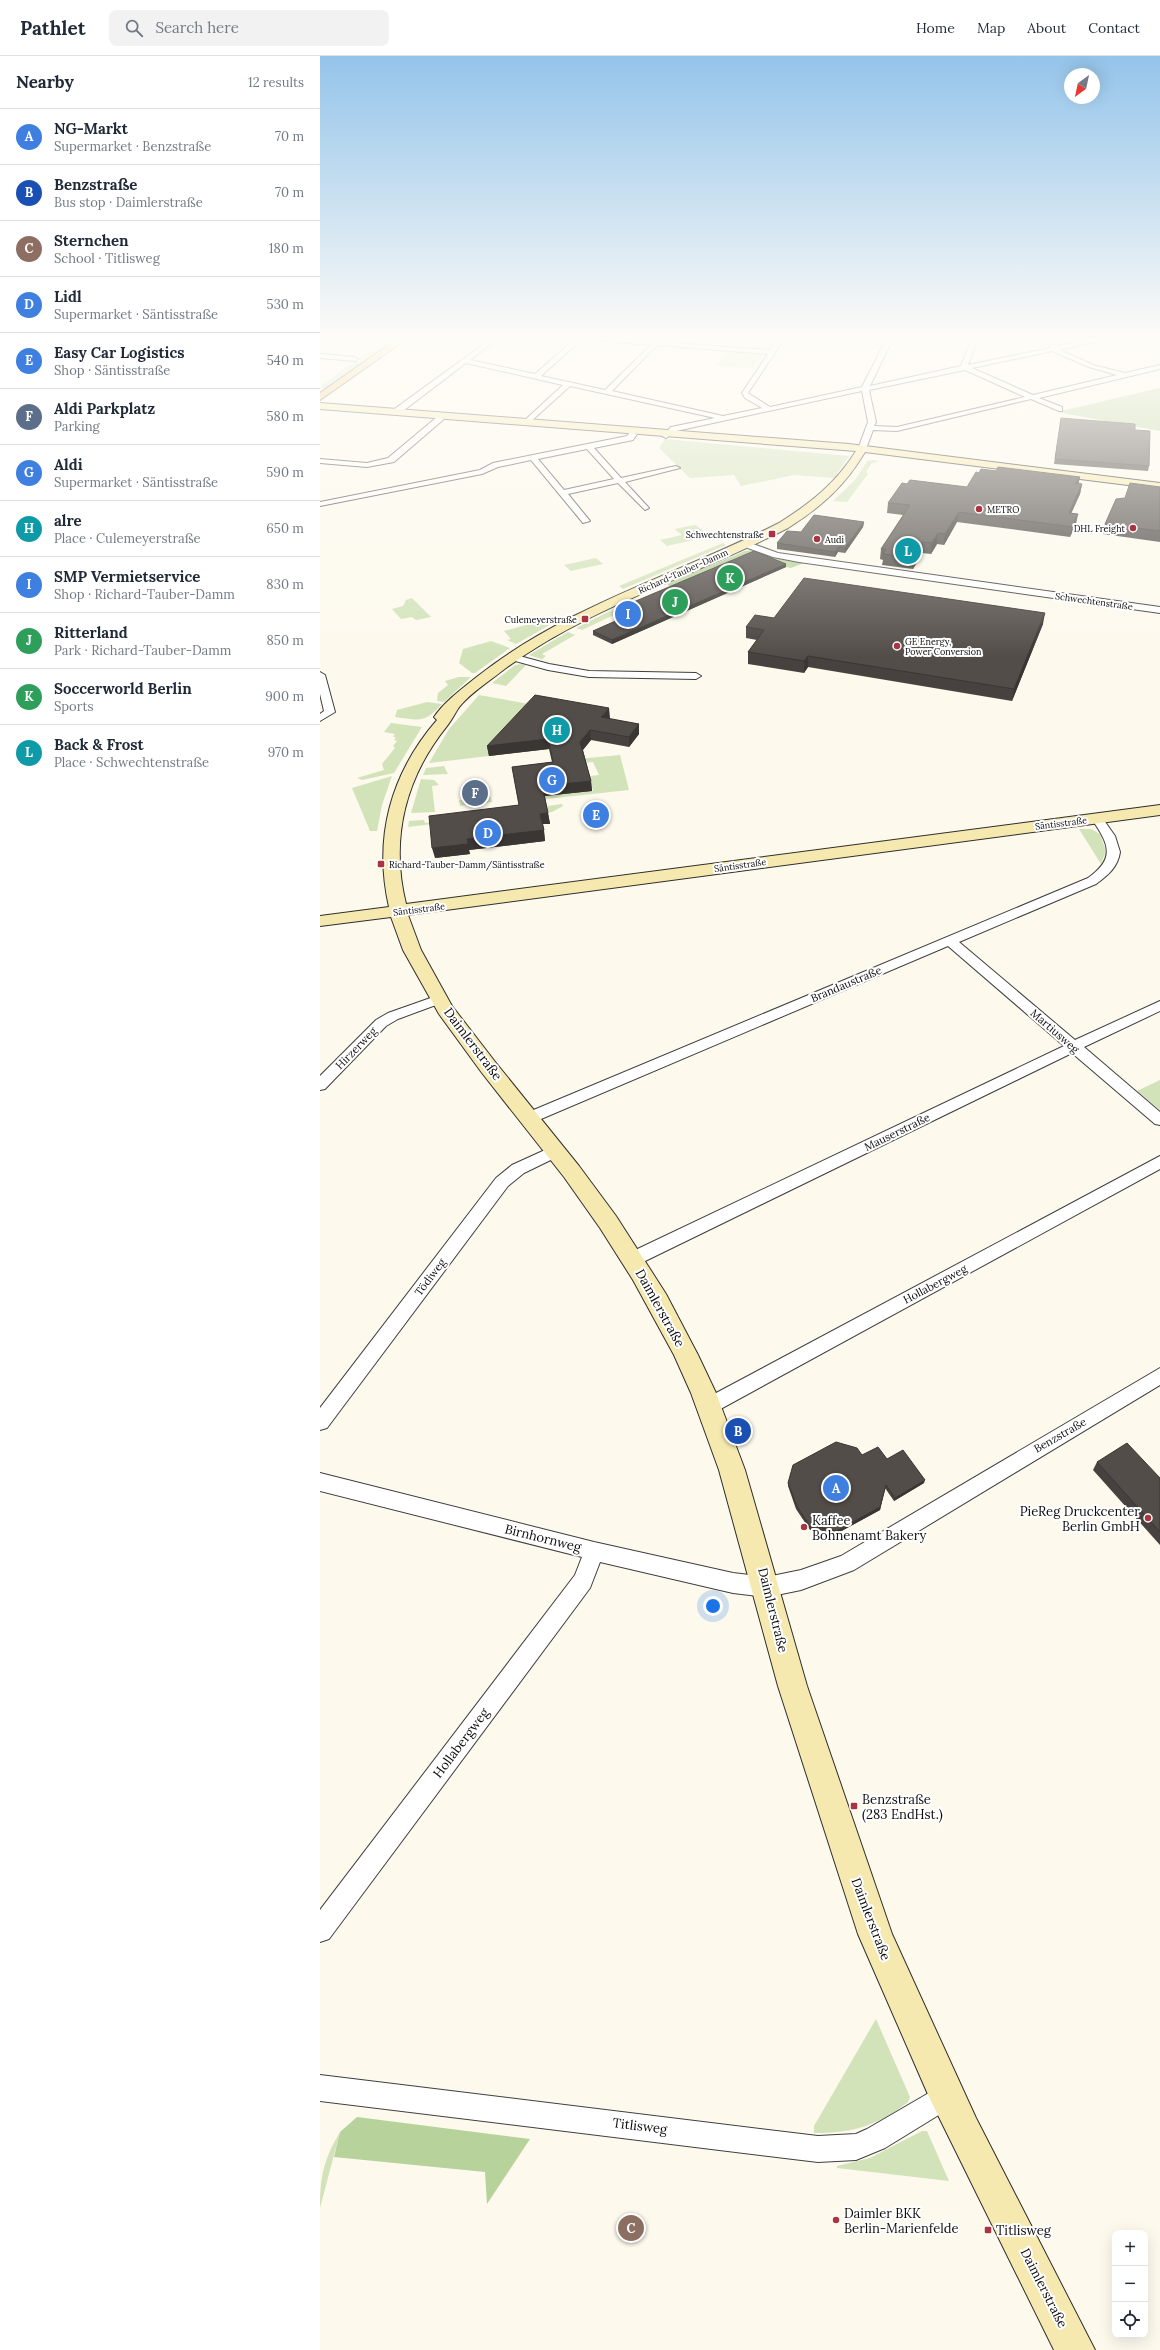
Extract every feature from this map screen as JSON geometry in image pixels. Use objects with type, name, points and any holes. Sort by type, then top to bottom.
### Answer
[{"type":"street","points":[[320,461],[367,465],[391,460],[411,443]]},
{"type":"street","points":[[320,504],[475,473],[496,466],[602,443]]},
{"type":"street","points":[[759,443],[861,451],[1160,486]]},
{"type":"street","points":[[861,451],[864,443]]},
{"type":"street","points":[[588,446],[645,508]]},
{"type":"street","points":[[861,451],[1160,490]]},
{"type":"street","name":"Richard-Tauber-Damm","points":[[398,912],[392,865],[394,831],[399,801],[408,776],[426,741],[444,722],[452,708],[477,684],[512,657],[548,634],[596,610],[745,544],[792,519],[828,494],[843,481],[861,451]]},
{"type":"street","points":[[532,458],[586,521]]},
{"type":"street","points":[[562,493],[676,468]]},
{"type":"street","name":"Schwechtenstraße","points":[[745,544],[776,555],[799,559],[1160,610]]},
{"type":"street","points":[[512,657],[576,672],[615,675],[696,676]]},
{"type":"street","points":[[320,675],[330,708],[324,717]]},
{"type":"street","points":[[615,675],[659,684]]},
{"type":"street","name":"Säntisstraße","points":[[320,921],[398,912],[1160,810]]},
{"type":"street","name":"Brandaustraße","points":[[529,1118],[1092,881],[1102,875],[1112,862],[1115,850],[1111,837],[1097,818]]},
{"type":"street","name":"Daimlerstraße","points":[[398,912],[417,961],[439,999],[473,1048],[556,1151],[633,1259],[666,1316],[709,1406],[734,1472],[767,1587],[787,1666],[868,1917],[946,2096],[1075,2350]]},
{"type":"street","name":"Martiusweg","points":[[950,941],[1160,1120]]},
{"type":"street","name":"Hirzerweg","points":[[320,1085],[371,1031],[382,1023],[393,1016],[439,999]]},
{"type":"street","name":"Mauserstraße","points":[[633,1259],[1160,1005]]},
{"type":"street","name":"Tödiweg","points":[[320,1422],[502,1182],[518,1169],[556,1151]]},
{"type":"street","name":"Hollabergweg","points":[[709,1406],[1160,1162]]},
{"type":"street","name":"Benzstraße","points":[[767,1587],[801,1580],[834,1570],[1160,1376]]},
{"type":"street","name":"Birnhornweg","points":[[320,1482],[594,1551],[733,1583],[767,1587]]},
{"type":"street","name":"Hollabergweg","points":[[320,1930],[583,1581],[594,1551]]},
{"type":"street","name":"Titlisweg","points":[[320,2088],[818,2149],[856,2147],[876,2139],[946,2096]]},
{"type":"green space","points":[[662,443],[709,443],[849,456],[834,478],[794,475],[741,486],[734,475],[690,478],[659,448]]},
{"type":"green space","points":[[867,461],[880,461],[872,463],[866,472],[868,474],[847,502],[833,501],[855,480]]},
{"type":"green space","points":[[695,525],[704,531],[692,534],[698,539],[667,546],[660,540],[682,535],[674,529]]},
{"type":"green space","points":[[723,543],[726,545],[623,589],[619,586]]},
{"type":"green space","points":[[753,550],[804,563],[791,568],[786,567],[673,589],[667,584],[745,551]]},
{"type":"green space","points":[[596,558],[603,564],[571,571],[564,565]]},
{"type":"green space","points":[[412,598],[431,617],[416,620],[412,617],[401,619],[392,609],[403,606],[406,600]]},
{"type":"green space","points":[[624,604],[633,606],[582,630],[576,628]]},
{"type":"green space","points":[[546,617],[562,618],[516,644],[507,640],[511,639],[504,631],[547,619]]},
{"type":"green space","points":[[568,632],[575,635],[542,654],[546,656],[542,659],[559,665],[529,655]]},
{"type":"green space","points":[[491,641],[510,648],[475,673],[472,673],[459,663],[463,649]]},
{"type":"green space","points":[[515,665],[526,665],[506,686],[492,683]]},
{"type":"green space","points":[[459,677],[471,677],[444,702],[437,701],[438,693],[448,685],[445,681]]},
{"type":"green space","points":[[479,695],[535,705],[489,756],[429,763],[449,729]]},
{"type":"green space","points":[[427,702],[442,704],[426,718],[410,719],[395,717],[397,710]]},
{"type":"green space","points":[[391,723],[422,727],[394,773],[362,780],[357,778],[384,770],[382,764],[395,748],[393,746],[397,741],[394,740],[396,737],[393,737],[395,734],[384,732]]},
{"type":"green space","points":[[620,755],[629,790],[518,802],[518,799],[593,791],[590,776],[599,775],[593,762],[580,763],[578,759]]},
{"type":"green space","points":[[444,766],[448,774],[423,775],[426,768]]},
{"type":"green space","points":[[392,776],[382,805],[377,831],[370,831],[352,788]]},
{"type":"green space","points":[[421,779],[434,780],[439,785],[432,786],[435,812],[411,813]]},
{"type":"green space","points":[[491,797],[492,802],[460,806],[459,800]]},
{"type":"green space","points":[[562,804],[563,806],[552,812],[500,818],[499,816],[408,827],[409,821],[424,820],[425,823]]},
{"type":"green space","points":[[1079,829],[1091,829],[1100,834],[1106,851],[1101,864]]},
{"type":"green space","points":[[1160,1080],[1160,1110],[1137,1091]]},
{"type":"green space","points":[[876,2019],[910,2097],[908,2102],[886,2117],[853,2130],[814,2133],[814,2126]]},
{"type":"green space","points":[[357,2117],[530,2139],[487,2204],[485,2172],[334,2157],[340,2132]]},
{"type":"green space","points":[[922,2131],[927,2131],[949,2181],[837,2168],[837,2166],[870,2158]]},
{"type":"green space","points":[[340,2132],[320,2208],[324,2168],[330,2151]]},
{"type":"building","points":[[1057,443],[1150,443],[1149,466],[1055,459]]},
{"type":"building","points":[[998,467],[1080,477],[1075,483],[1082,484],[1069,513],[1078,514],[1072,527],[959,512],[945,534],[938,533],[932,543],[923,542],[914,558],[883,554],[886,549],[881,549],[910,505],[888,503],[902,483],[907,484],[910,480],[967,487],[976,472],[979,473],[981,469],[996,471]]},
{"type":"building","points":[[1130,483],[1160,487],[1160,531],[1105,524],[1116,499],[1125,498]]},
{"type":"building","name":"Audi","points":[[814,515],[864,522],[845,548],[839,547],[835,552],[777,543],[787,531],[801,532]]},
{"type":"building","points":[[754,551],[786,564],[612,640],[593,631],[629,615],[617,609]]},
{"type":"building","name":"GE Energy, Power Conversion","points":[[804,578],[1045,613],[1014,689],[808,656],[804,661],[748,652],[764,630],[746,627],[755,615],[774,618]]},
{"type":"building","points":[[535,695],[609,708],[601,717],[639,724],[629,737],[590,730],[580,742],[591,781],[542,786],[548,813],[540,814],[544,830],[467,839],[468,844],[432,848],[429,816],[519,805],[512,767],[553,762],[548,739],[487,746]]},
{"type":"building","points":[[836,1442],[857,1448],[862,1455],[878,1447],[887,1459],[903,1450],[925,1480],[895,1498],[886,1485],[880,1507],[837,1531],[814,1526],[810,1527],[797,1506],[788,1483],[793,1465]]},
{"type":"building","name":"PieReg Druckcenter Berlin GmbH","points":[[1127,1443],[1160,1478],[1160,1532],[1097,1462]]},
{"type":"place","name":"METRO","points":[[979,509]]},
{"type":"place","name":"DHL Freight","points":[[1133,528]]},
{"type":"place","name":"Schwechtenstraße","points":[[772,534]]},
{"type":"place","name":"Audi","points":[[817,539]]},
{"type":"place","name":"Back & Frost","points":[[908,551]]},
{"type":"place","name":"Soccerworld Berlin","points":[[730,578]]},
{"type":"place","name":"Ritterland","points":[[675,602]]},
{"type":"place","name":"SMP Vermietservice","points":[[628,614]]},
{"type":"place","name":"Culemeyerstraße","points":[[585,619]]},
{"type":"place","name":"GE Energy, Power Conversion","points":[[897,646]]},
{"type":"place","name":"alre","points":[[557,730]]},
{"type":"place","name":"Aldi","points":[[552,780]]},
{"type":"place","name":"Aldi Parkplatz","points":[[475,793]]},
{"type":"place","name":"Easy Car Logistics","points":[[596,815]]},
{"type":"place","name":"Lidl","points":[[488,833]]},
{"type":"place","name":"Richard-Tauber-Damm/Säntisstraße","points":[[381,864]]},
{"type":"place","name":"Benzstraße","points":[[738,1431]]},
{"type":"place","name":"NG-Markt","points":[[836,1488]]},
{"type":"place","name":"PieReg Druckcenter Berlin GmbH","points":[[1148,1518]]},
{"type":"place","name":"Kaffee Bohnenamt Bakery","points":[[804,1527]]},
{"type":"place","name":"Benzstraße (283 EndHst.)","points":[[854,1806]]},
{"type":"place","name":"Daimler BKK Berlin-Marienfelde","points":[[836,2220]]},
{"type":"place","name":"Sternchen","points":[[631,2228]]},
{"type":"place","name":"Titlisweg","points":[[988,2230]]}]
